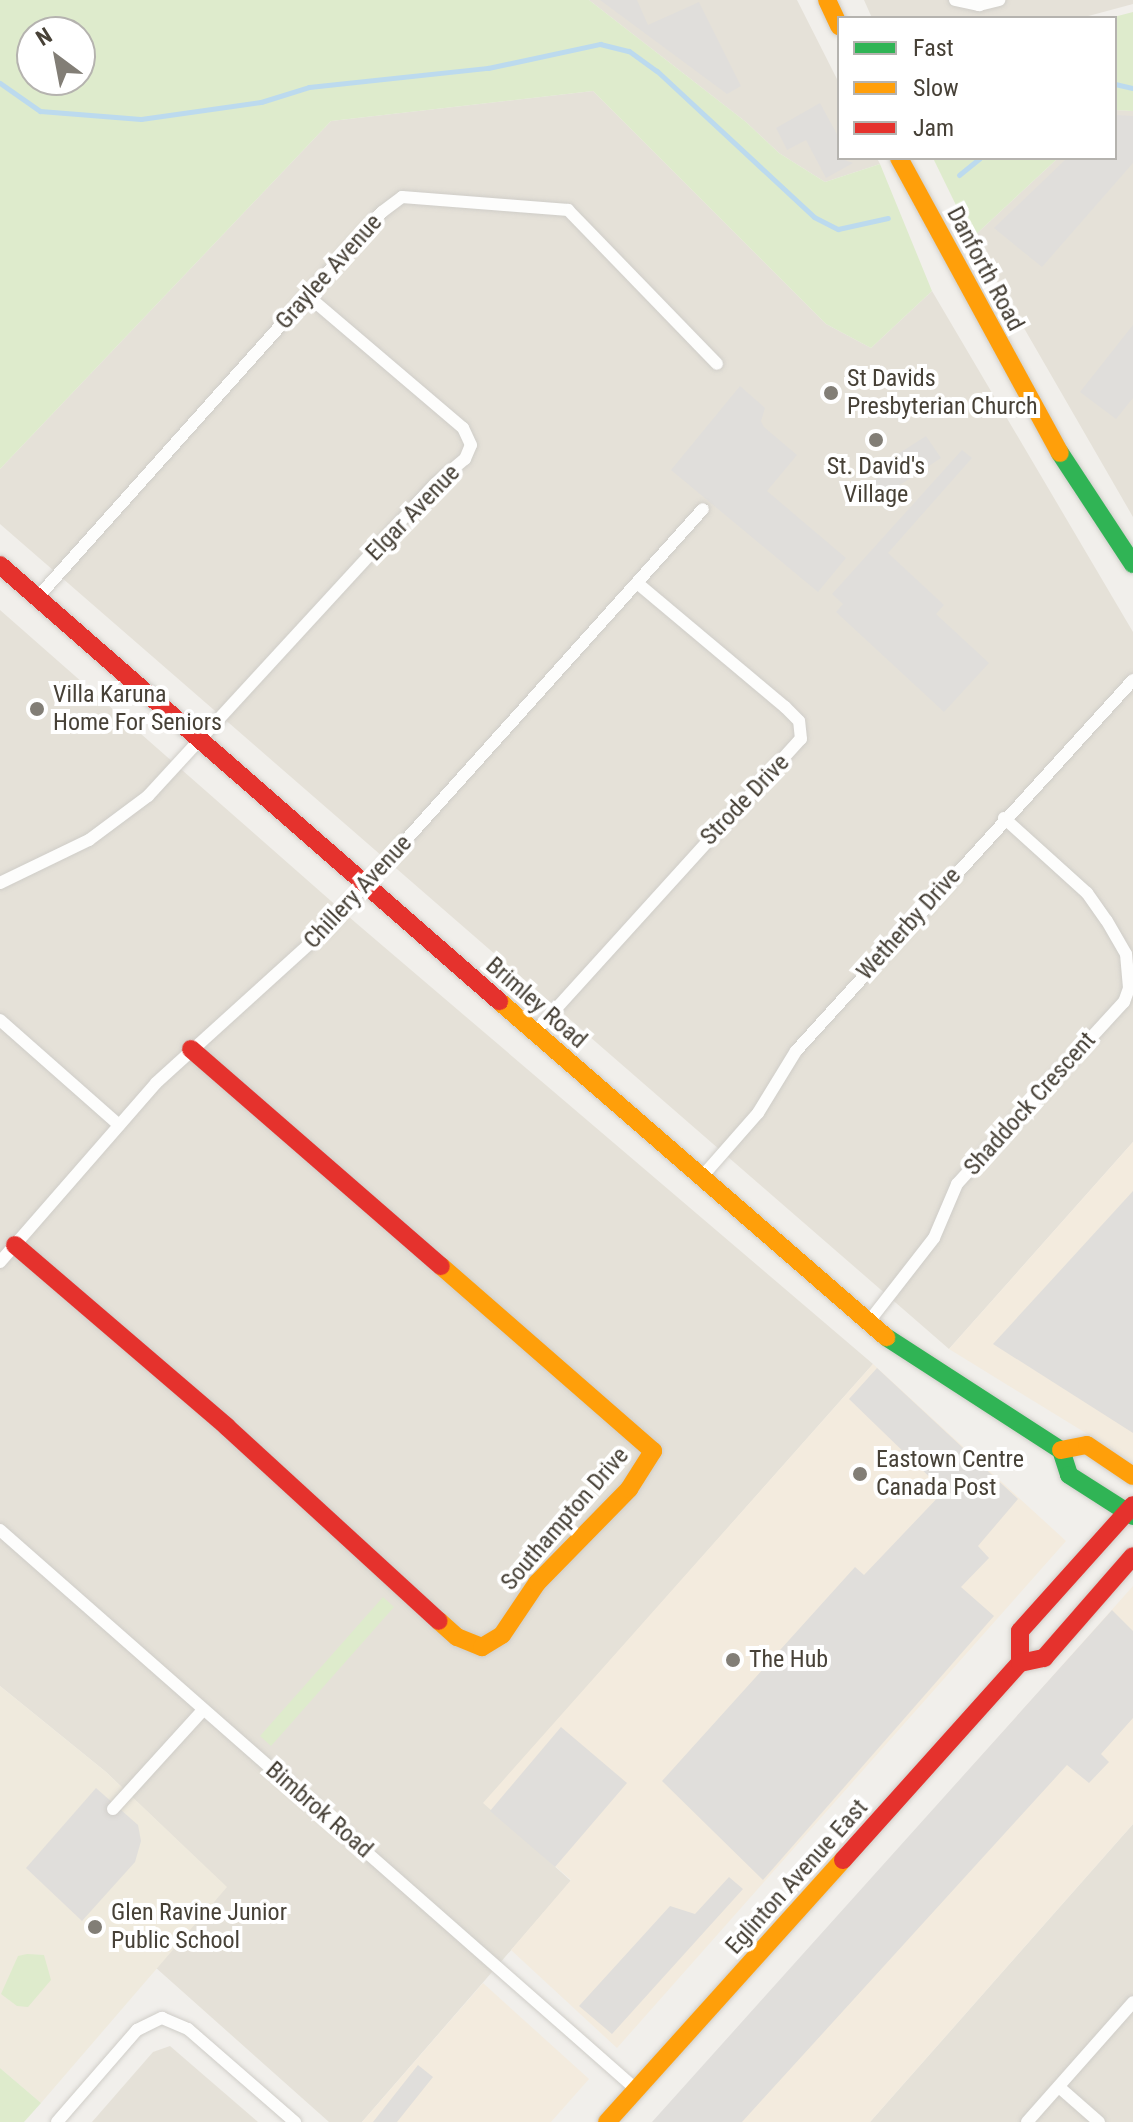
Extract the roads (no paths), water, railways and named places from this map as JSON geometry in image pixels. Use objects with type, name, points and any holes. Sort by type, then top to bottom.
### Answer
[{"type":"main road","points":[[827,0],[837,22]]},
{"type":"main road","name":"Danforth Road","points":[[900,160],[1074,479],[1127,542],[1133,564]]},
{"type":"main road","name":"Brimley Road","points":[[0,565],[867,1324],[1061,1450],[1069,1475],[1131,1511]]},
{"type":"main road","name":"Southampton Drive","points":[[15,1245],[239,1437],[457,1637],[482,1647],[502,1635],[537,1583],[629,1489],[653,1451],[191,1049]]},
{"type":"main road","name":"Brimley Road","points":[[1061,1450],[1087,1445],[1133,1476]]},
{"type":"main road","points":[[1020,1663],[1020,1631],[1131,1511]]},
{"type":"main road","name":"Eglinton Avenue East","points":[[607,2122],[1020,1663],[1044,1658],[1133,1556]]},
{"type":"street","points":[[955,0],[979,5],[999,0]]},
{"type":"street","name":"Graylee Avenue","points":[[37,598],[382,212],[402,197],[560,206],[717,364]]},
{"type":"street","name":"Elgar Avenue","points":[[202,742],[435,484],[458,469],[471,445],[463,428],[308,296]]},
{"type":"street","name":"Chillery Avenue","points":[[0,1262],[119,1125],[191,1049],[283,972],[365,885],[703,509]]},
{"type":"street","name":"Strode Drive","points":[[534,1033],[801,739],[799,721],[785,707],[637,583]]},
{"type":"street","name":"Wetherby Drive","points":[[700,1179],[758,1113],[796,1051],[1004,818],[1133,680]]},
{"type":"street","points":[[0,883],[122,819],[202,742]]},
{"type":"street","name":"Shaddock Crescent","points":[[867,1324],[934,1238],[957,1184],[1124,1002],[1129,988],[1126,954],[1087,893],[1004,818]]},
{"type":"street","points":[[0,1020],[119,1125]]},
{"type":"street","name":"Bimbrok Road","points":[[0,1530],[637,2090]]},
{"type":"street","points":[[113,1809],[203,1710]]},
{"type":"street","points":[[1027,2122],[1133,2002]]},
{"type":"street","points":[[57,2122],[137,2030],[162,2018],[188,2029],[295,2122]]},
{"type":"street","points":[[1059,2087],[1099,2122]]},
{"type":"waterway","points":[[0,83],[40,111],[141,119],[261,102],[309,87],[488,68],[600,44],[629,51],[657,71],[814,217],[838,229],[888,218]]},
{"type":"waterway","points":[[1117,84],[1133,88]]},
{"type":"waterway","points":[[959,175],[978,160]]},
{"type":"place","name":"St Davids Presbyterian Church","points":[[831,393]]},
{"type":"place","name":"St. David's Village","points":[[876,440]]},
{"type":"place","name":"Villa Karuna Home For Seniors","points":[[37,709]]},
{"type":"place","name":"Eastown Centre Canada Post","points":[[860,1474]]},
{"type":"place","name":"The Hub","points":[[733,1660]]},
{"type":"place","name":"Glen Ravine Junior Public School","points":[[95,1927]]}]
